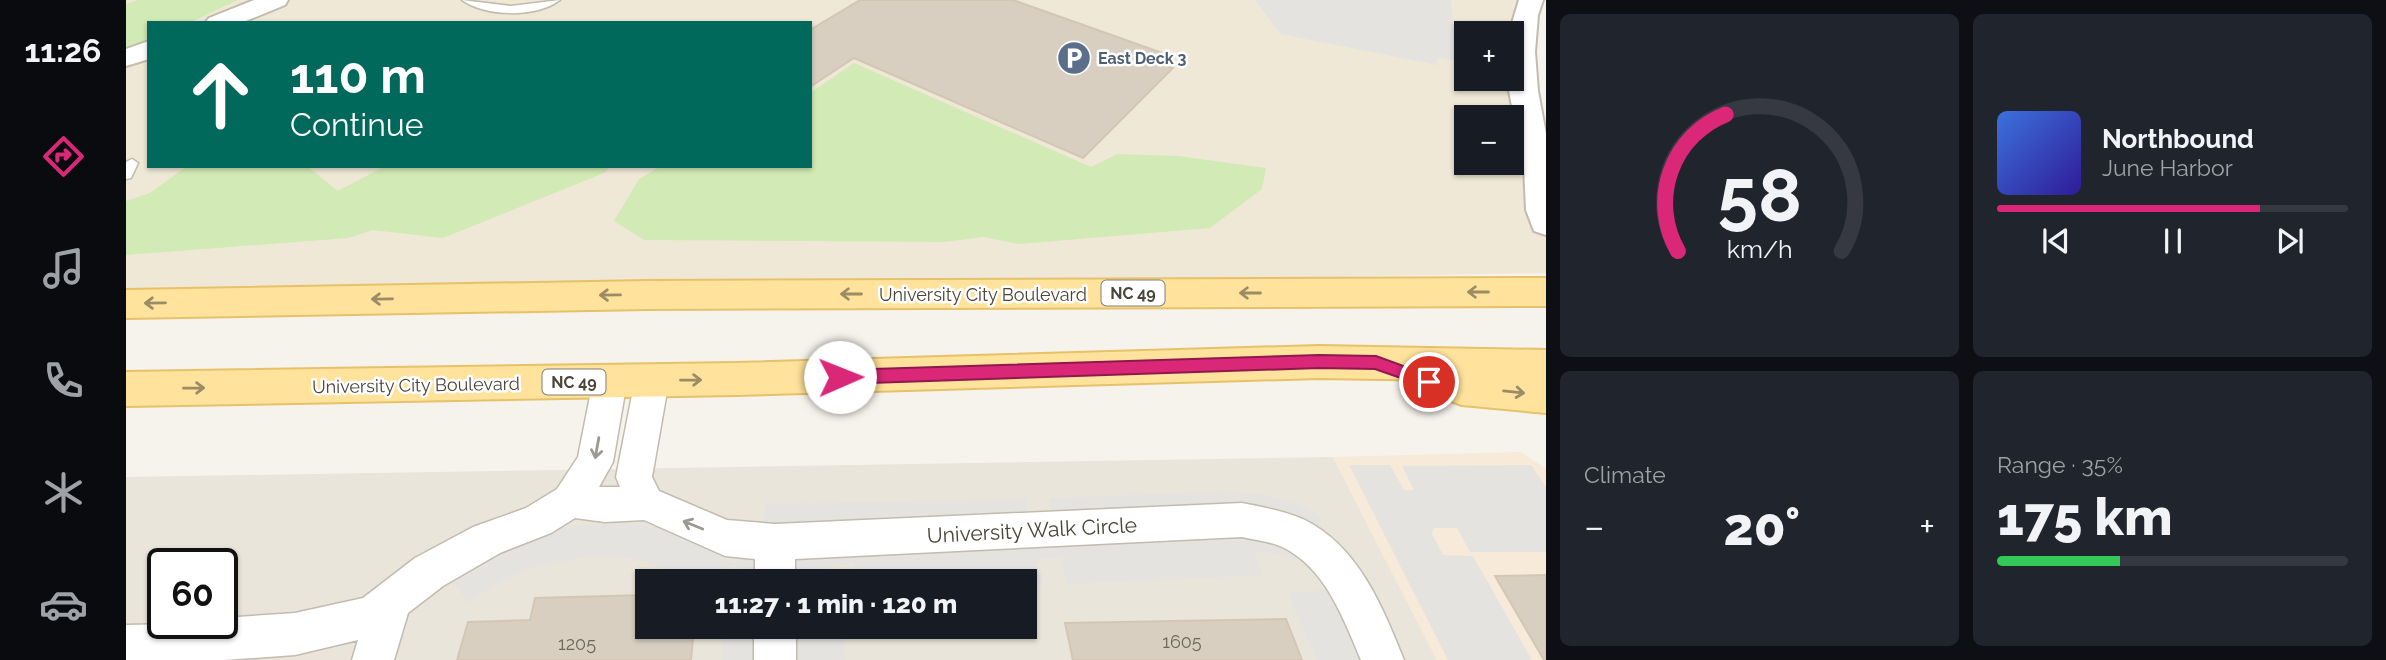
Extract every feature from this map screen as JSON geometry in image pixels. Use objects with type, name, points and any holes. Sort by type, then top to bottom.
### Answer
[{"type":"main road","name":"University City Boulevard","points":[[126,304],[647,295],[1546,292]]},
{"type":"main road","name":"University City Boulevard","points":[[126,389],[610,381],[1319,362],[1546,366]]},
{"type":"main road","points":[[1376,363],[1454,387],[1546,396]]},
{"type":"street","points":[[223,21],[276,0]]},
{"type":"street","points":[[1531,0],[1523,26],[1521,60],[1537,120],[1543,172],[1541,199],[1546,223]]},
{"type":"street","points":[[126,58],[147,51]]},
{"type":"street","points":[[570,501],[605,505],[640,490],[652,380]]},
{"type":"street","points":[[126,646],[296,634],[372,616],[429,572],[487,540],[538,522],[570,501],[595,462],[610,381]]},
{"type":"street","name":"University Walk Circle","points":[[640,490],[725,538],[775,542],[1242,520],[1289,532],[1317,548],[1338,569],[1383,660]]},
{"type":"street","points":[[775,542],[775,569]]},
{"type":"street","points":[[373,660],[391,603]]},
{"type":"street","points":[[775,639],[775,660]]},
{"type":"lane","points":[[467,0],[503,10],[530,8],[555,0]]},
{"type":"shaded area","points":[[126,0],[1521,0],[1515,21],[1454,21],[1454,91],[1511,91],[1513,105],[1454,105],[1454,175],[1524,175],[1524,142],[1546,217],[1546,273],[126,299]]},
{"type":"shaded area","points":[[1255,0],[1451,0],[1454,61],[1438,58],[1437,65],[1280,34]]},
{"type":"shaded area","points":[[1520,452],[1546,468],[1546,660],[1437,660],[1333,457]]},
{"type":"shaded area","points":[[1333,457],[1437,660],[126,660],[126,477]]},
{"type":"shaded area","points":[[1349,465],[1390,465],[1404,490],[1414,490],[1402,466],[1531,465],[1546,487],[1546,552],[1470,552],[1457,528],[1434,528],[1432,534],[1443,555],[1473,556],[1532,660],[1448,660]]},
{"type":"shaded area","points":[[1223,492],[1267,495],[1299,505],[1322,517],[1315,535],[1400,660],[1317,660],[1288,593],[1327,590],[1319,577],[1303,562],[1270,552],[1254,553],[1263,575],[1067,584],[1061,558],[1037,558],[1042,586],[1037,586],[1037,569],[854,569],[854,563],[828,569],[741,569],[734,565],[723,569],[665,569],[650,562],[618,556],[585,557],[533,568],[499,582],[467,603],[450,575],[492,549],[558,528],[617,522],[649,525],[698,542],[734,564],[764,528],[765,504],[1025,499],[1030,522],[1054,522],[1049,498]]},
{"type":"shaded area","points":[[723,639],[844,639],[845,660],[721,660]]},
{"type":"green space","points":[[138,0],[238,0],[193,21],[147,21],[147,42],[126,50],[126,4]]},
{"type":"green space","points":[[854,63],[1091,167],[1117,154],[1178,156],[1266,168],[1262,189],[1210,228],[1019,244],[983,237],[945,242],[644,240],[614,221],[639,179],[658,168],[812,168],[812,92]]},
{"type":"green space","points":[[184,168],[309,168],[338,191],[381,168],[609,168],[604,173],[443,238],[373,230],[348,238],[126,255],[126,201],[150,193]]},
{"type":"building","points":[[860,0],[1013,0],[1165,54],[1157,62],[1173,68],[1083,158],[854,58],[812,86],[812,29]]},
{"type":"building","points":[[1546,575],[1546,660],[1544,660],[1495,576]]},
{"type":"building","points":[[635,595],[635,639],[693,639],[691,660],[457,660],[468,622],[530,620],[535,598]]},
{"type":"building","points":[[1286,619],[1302,660],[1073,660],[1065,623]]},
{"type":"place","name":"East Deck 3","points":[[1074,58]]},
{"type":"route","points":[[840,377],[1319,362],[1376,363],[1429,382]]}]
